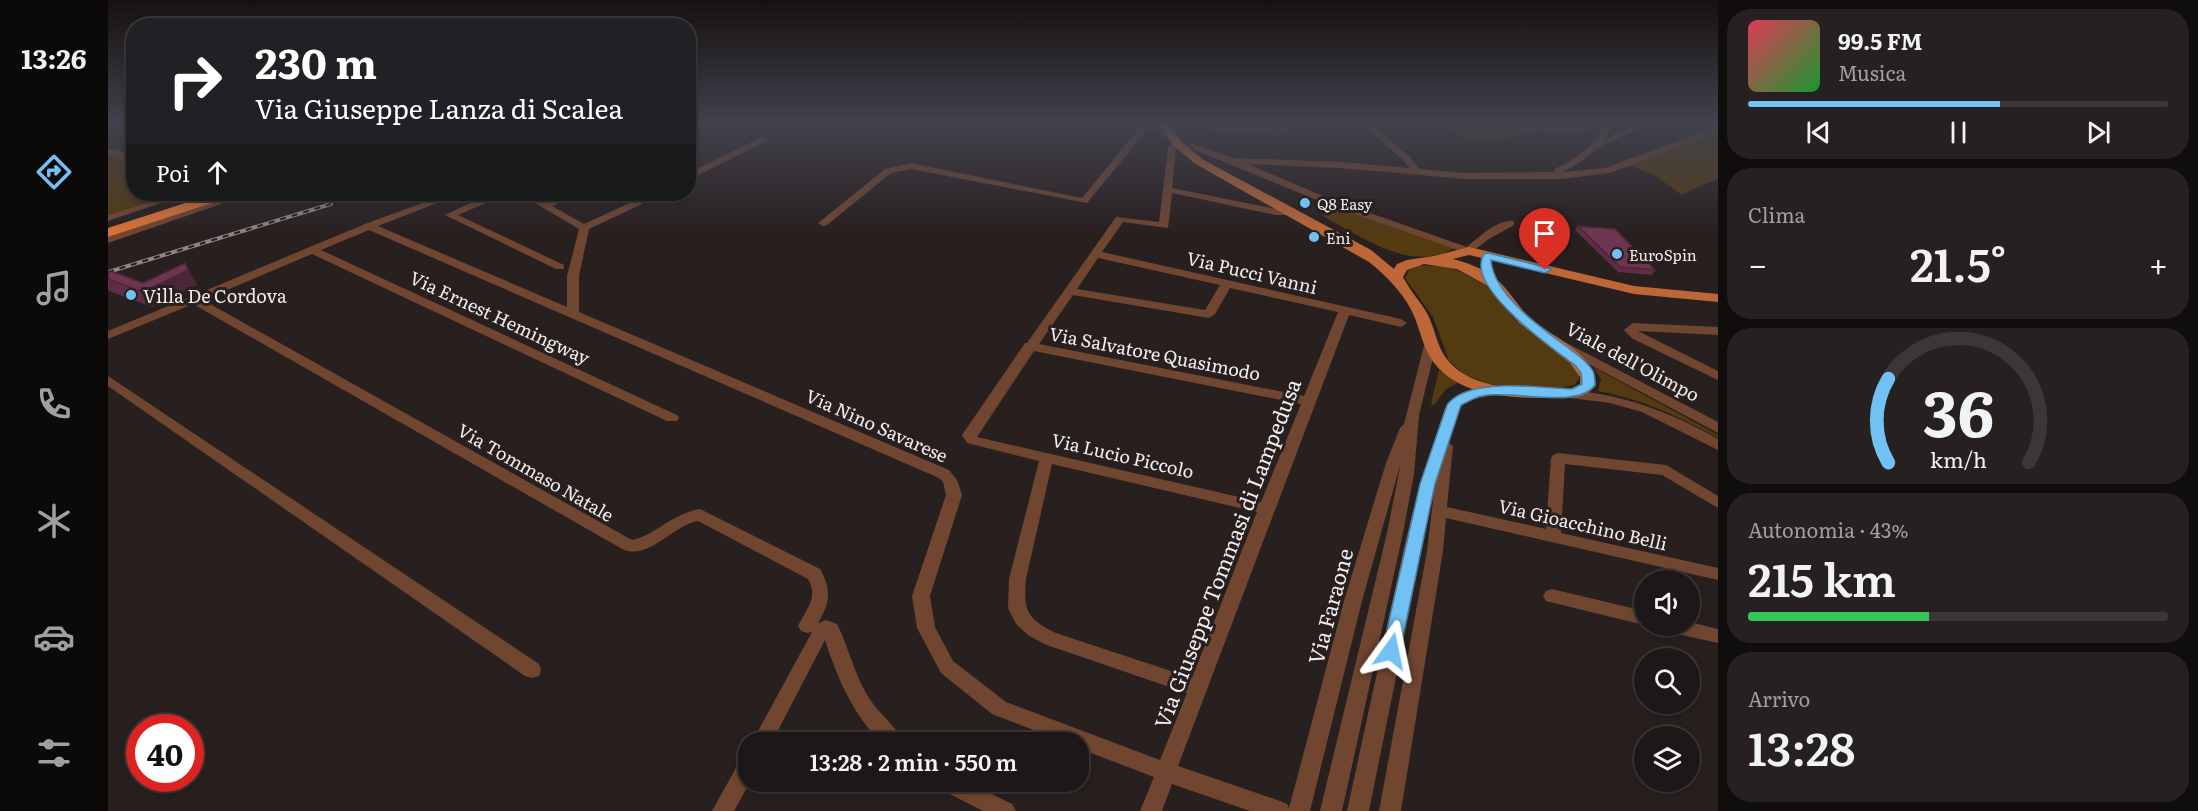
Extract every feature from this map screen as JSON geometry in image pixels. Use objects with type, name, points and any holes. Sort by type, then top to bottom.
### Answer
[{"type":"highway","points":[[108,220],[174,201]]},
{"type":"highway","points":[[108,226],[185,201]]},
{"type":"highway","points":[[108,233],[204,201]]},
{"type":"main road","points":[[1199,160],[1371,257],[1398,284],[1420,315],[1437,356],[1448,370],[1473,384],[1495,390],[1563,393],[1579,392],[1586,388],[1589,380],[1588,373],[1573,357],[1530,326],[1494,284],[1480,274],[1464,267],[1393,257],[1211,160]]},
{"type":"main road","points":[[1398,284],[1396,277],[1402,267],[1469,251],[1641,291],[1718,298]]},
{"type":"main road","points":[[1488,256],[1486,268],[1494,284]]},
{"type":"street","points":[[696,173],[722,160]]},
{"type":"street","points":[[823,223],[888,171],[911,166],[1084,201],[1118,160]]},
{"type":"street","points":[[1029,346],[1120,219],[1164,226],[1171,160]]},
{"type":"street","points":[[1230,160],[1327,201],[1469,251],[1485,237],[1510,223]]},
{"type":"street","points":[[1408,160],[1416,172]]},
{"type":"street","points":[[1560,176],[1558,171],[1579,160]]},
{"type":"street","points":[[1233,161],[1329,165],[1475,176],[1560,176],[1607,171],[1636,160]]},
{"type":"street","points":[[1169,190],[1276,212],[1290,212]]},
{"type":"street","points":[[108,220],[148,201]]},
{"type":"street","points":[[108,240],[224,201]]},
{"type":"street","points":[[108,335],[369,226],[436,201]]},
{"type":"street","points":[[483,201],[450,215],[560,267]]},
{"type":"street","points":[[538,201],[584,228]]},
{"type":"street","points":[[546,205],[556,201]]},
{"type":"street","points":[[584,228],[641,201]]},
{"type":"street","name":"Via Nino Savarese","points":[[369,226],[944,474],[950,480],[954,495],[921,596],[926,628],[946,667],[999,708],[1166,772],[1280,811]]},
{"type":"street","points":[[573,315],[573,276],[584,228]]},
{"type":"street","name":"Via Ernest Hemingway","points":[[312,250],[672,418]]},
{"type":"street","name":"Via Pucci Vanni","points":[[1095,254],[1344,312],[1401,323]]},
{"type":"street","points":[[1068,291],[1209,314],[1226,284]]},
{"type":"street","name":"Via Tommaso Natale","points":[[193,299],[630,546],[641,545],[683,518],[700,515],[814,574],[819,581],[822,593],[814,627]]},
{"type":"street","name":"Via Giuseppe Tommasi di Lampedusa","points":[[1151,811],[1344,312]]},
{"type":"street","name":"Viale dell'Olimpo","points":[[1530,326],[1718,428]]},
{"type":"street","points":[[1718,331],[1640,327],[1630,330],[1636,336],[1718,376]]},
{"type":"street","points":[[1331,811],[1407,474],[1412,415],[1431,342]]},
{"type":"street","name":"Via Salvatore Quasimodo","points":[[1029,346],[1309,401]]},
{"type":"street","name":"Via Lucio Piccolo","points":[[1029,346],[970,433],[972,440],[1266,509]]},
{"type":"street","points":[[108,381],[532,670]]},
{"type":"street","points":[[1358,811],[1427,484],[1456,402],[1469,394],[1495,390]]},
{"type":"street","name":"Viale dell'Olimpo","points":[[1563,393],[1600,396],[1635,404],[1664,416],[1718,445]]},
{"type":"street","name":"Via Faraone","points":[[1299,811],[1356,590],[1393,463],[1412,415]]},
{"type":"street","points":[[1390,811],[1435,551],[1447,428]]},
{"type":"street","points":[[1047,457],[1016,596],[1016,606],[1021,616],[1038,633],[1050,639],[1197,688]]},
{"type":"street","points":[[1553,537],[1558,458],[1666,470],[1718,503]]},
{"type":"street","name":"Via Gioacchino Belli","points":[[1439,511],[1718,574]]},
{"type":"street","points":[[1552,596],[1634,616]]},
{"type":"street","points":[[767,732],[814,627],[831,629],[852,688],[864,709],[885,732]]},
{"type":"street","points":[[1700,632],[1718,636]]},
{"type":"street","points":[[723,811],[738,784]]},
{"type":"street","points":[[959,792],[975,805],[1005,811]]},
{"type":"shaded area","points":[[108,160],[123,160],[126,164],[126,201],[151,201],[108,215]]},
{"type":"shaded area","points":[[1643,160],[1718,160],[1718,179],[1682,195],[1654,175],[1629,165]]},
{"type":"shaded area","points":[[1334,205],[1454,248],[1438,255],[1421,257],[1404,255],[1387,249],[1323,216]]},
{"type":"shaded area","points":[[1419,265],[1451,267],[1486,285],[1517,322],[1579,372],[1579,379],[1574,385],[1560,388],[1488,384],[1465,375],[1449,361],[1433,317],[1405,278],[1409,270]]},
{"type":"shaded area","points":[[1593,367],[1718,435],[1718,438],[1660,410],[1614,394],[1598,391],[1601,379]]},
{"type":"shaded area","points":[[1439,370],[1458,383],[1446,389],[1434,405],[1431,404]]},
{"type":"building","name":"EuroSpin","points":[[1578,226],[1615,229],[1655,270],[1620,267]]},
{"type":"building","points":[[185,263],[188,270],[143,292],[108,279],[108,273],[111,271],[143,283]]},
{"type":"railway","points":[[108,272],[331,204]]},
{"type":"place","name":"Q8 Easy","points":[[1305,203]]},
{"type":"place","name":"Eni","points":[[1314,237]]},
{"type":"place","name":"EuroSpin","points":[[1617,254]]},
{"type":"place","name":"Villa De Cordova","points":[[131,295]]},
{"type":"route","points":[[1391,651],[1427,484],[1456,402],[1462,397],[1478,392],[1495,390],[1572,393],[1579,392],[1588,385],[1588,373],[1580,363],[1530,326],[1509,304],[1494,284],[1486,268],[1485,260],[1488,256],[1545,270]]}]
